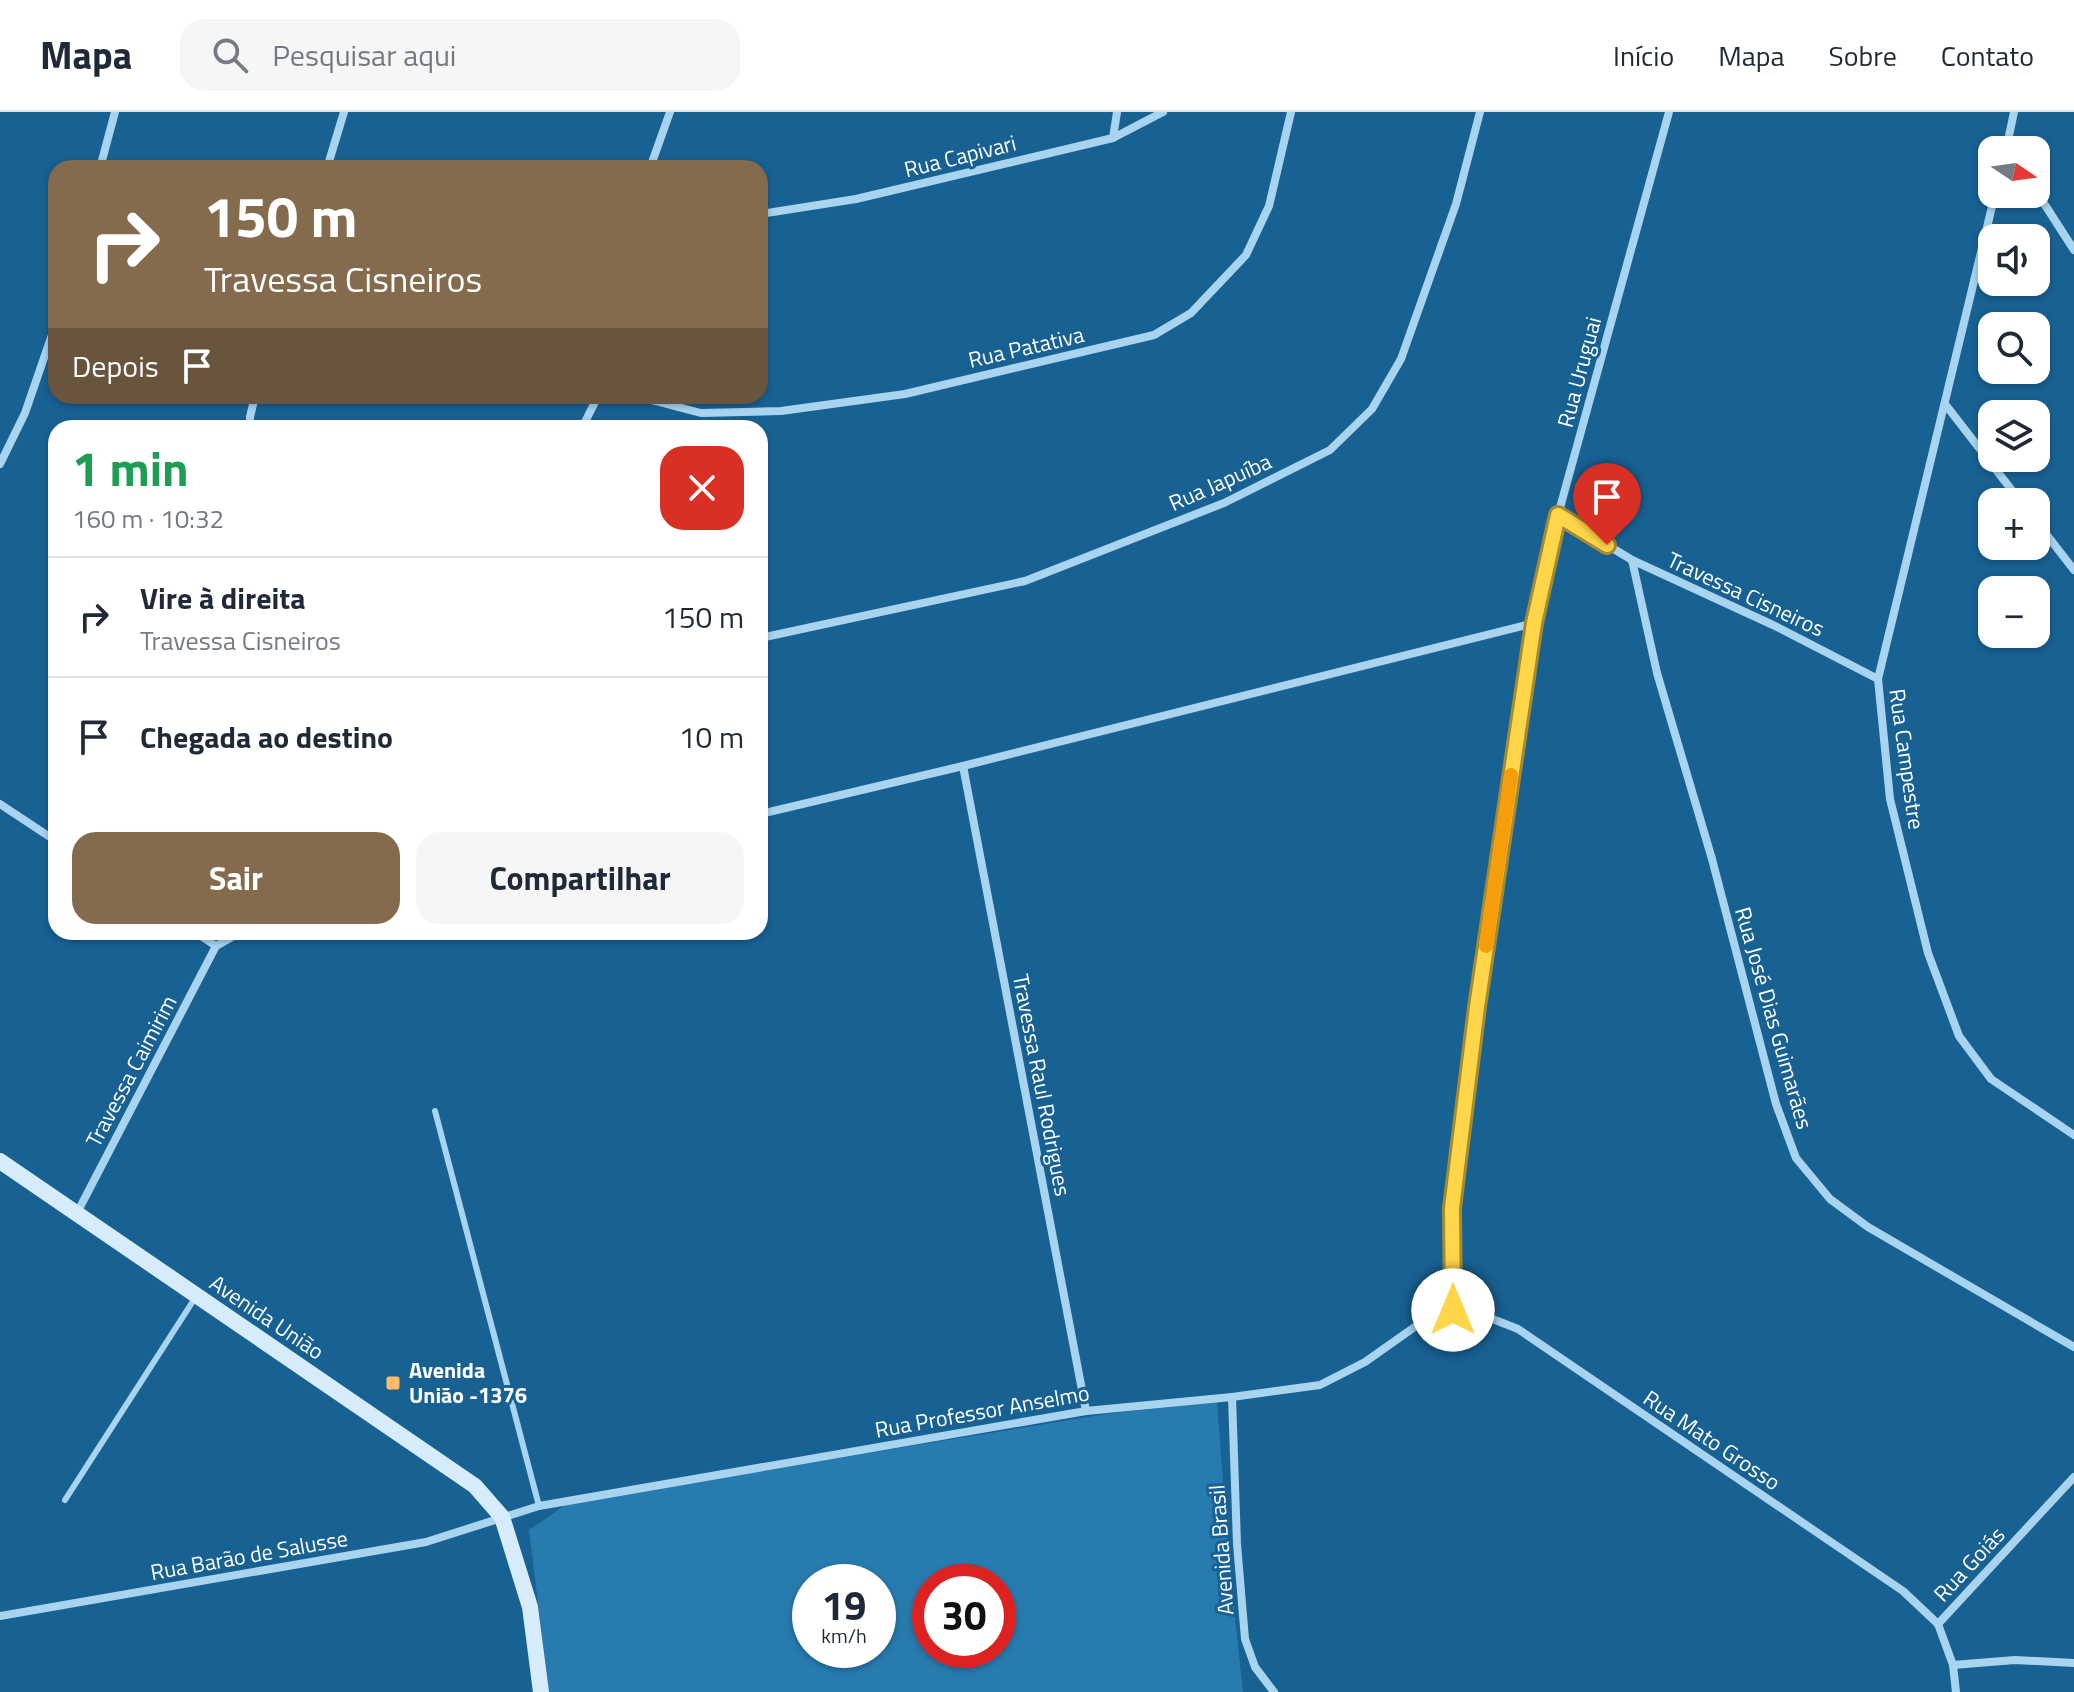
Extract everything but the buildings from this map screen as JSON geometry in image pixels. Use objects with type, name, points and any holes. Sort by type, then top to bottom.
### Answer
[{"type":"main road","name":"Avenida União","points":[[0,1161],[475,1486],[502,1517]]},
{"type":"main road","points":[[502,1517],[530,1607],[541,1692]]},
{"type":"street","points":[[102,160],[115,112]]},
{"type":"street","points":[[329,160],[344,112]]},
{"type":"street","points":[[653,160],[670,112]]},
{"type":"street","points":[[1113,138],[1117,112]]},
{"type":"street","name":"Rua Capivari","points":[[768,213],[856,199],[1113,138],[1163,112]]},
{"type":"street","name":"Rua Patativa","points":[[667,404],[701,413],[781,411],[905,394],[1154,335],[1191,313],[1246,255],[1269,206],[1291,112]]},
{"type":"street","name":"Rua Japuíba","points":[[768,636],[1025,581],[1224,503],[1330,450],[1372,409],[1401,359],[1456,204],[1480,112]]},
{"type":"street","name":"Rua Uruguai","points":[[1453,1310],[1454,1192],[1477,1007],[1534,623],[1558,515],[1669,112]]},
{"type":"street","points":[[2010,136],[2014,112]]},
{"type":"street","name":"Rua Campestre","points":[[1992,208],[1878,679],[1890,799],[1928,953],[1959,1036],[1991,1079],[2074,1135]]},
{"type":"street","points":[[2047,208],[2074,250]]},
{"type":"street","points":[[0,464],[25,413],[48,346]]},
{"type":"street","points":[[1945,404],[2010,488]]},
{"type":"street","name":"Travessa Cisneiros","points":[[1558,515],[1632,560],[1773,625],[1878,679]]},
{"type":"street","points":[[2050,539],[2074,570]]},
{"type":"street","name":"Rua José Dias Guimarães","points":[[1632,560],[1657,673],[1712,859],[1776,1104],[1796,1158],[1830,1199],[1868,1227],[2074,1347]]},
{"type":"street","points":[[768,812],[1534,623]]},
{"type":"street","name":"Travessa Raul Rodrigues","points":[[963,766],[1086,1411]]},
{"type":"street","points":[[0,804],[48,836]]},
{"type":"street","points":[[207,940],[216,946],[227,940]]},
{"type":"street","name":"Travessa Caimirim","points":[[77,1213],[216,946]]},
{"type":"street","name":"Rua Professor Anselmo","points":[[502,1517],[539,1506],[1086,1411],[1320,1385],[1365,1362],[1426,1319],[1453,1310]]},
{"type":"street","name":"Rua Mato Grosso","points":[[1453,1310],[1485,1316],[1518,1329],[1903,1591],[1938,1624]]},
{"type":"street","name":"Avenida Brasil","points":[[1232,1397],[1237,1544],[1245,1639],[1255,1667],[1274,1692]]},
{"type":"street","name":"Rua Goiás","points":[[1956,1692],[1953,1665],[1938,1624],[2074,1477]]},
{"type":"street","name":"Rua Barão de Salusse","points":[[0,1616],[426,1542],[502,1517]]},
{"type":"street","points":[[1953,1665],[2015,1660],[2074,1663]]},
{"type":"lane","points":[[435,1111],[539,1506]]},
{"type":"lane","points":[[65,1500],[197,1295]]},
{"type":"shaded area","points":[[1217,1402],[1243,1692],[549,1692],[529,1530],[570,1502],[1106,1414]]},
{"type":"slow traffic","points":[[1486,946],[1511,775]]},
{"type":"place","name":"Avenida União -1376","points":[[393,1383]]},
{"type":"route","points":[[1453,1310],[1452,1208],[1477,1007],[1534,623],[1558,515],[1607,545]]}]
